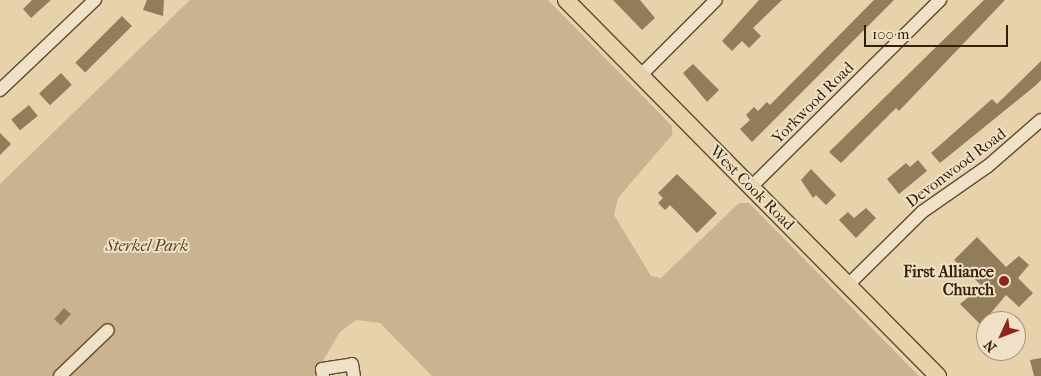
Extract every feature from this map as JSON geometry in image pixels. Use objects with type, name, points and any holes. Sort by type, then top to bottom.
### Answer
[{"type":"main road","name":"West Cook Road","points":[[566,0],[938,376]]},
{"type":"street","points":[[0,90],[94,0]]},
{"type":"street","points":[[640,76],[716,0]]},
{"type":"street","name":"Yorkwood Road","points":[[751,187],[940,0]]},
{"type":"street","name":"Devonwood Road","points":[[848,285],[922,212],[995,161],[1041,120]]},
{"type":"street","points":[[60,376],[108,330]]},
{"type":"street","points":[[323,376],[322,369],[352,364],[354,376]]},
{"type":"green space","name":"Sterkel Park","points":[[190,0],[548,0],[672,126],[672,135],[618,198],[614,215],[651,276],[661,278],[739,203],[749,203],[919,376],[432,376],[380,323],[356,320],[340,332],[314,376],[0,376],[0,184]]},
{"type":"building","points":[[32,0],[51,0],[31,18],[23,9]]},
{"type":"building","points":[[147,0],[164,0],[163,16],[143,10]]},
{"type":"building","points":[[613,0],[640,0],[655,18],[642,30]]},
{"type":"building","points":[[759,0],[782,0],[753,28],[761,36],[749,48],[742,41],[732,51],[722,41]]},
{"type":"building","points":[[874,0],[894,0],[752,142],[740,129],[750,120],[746,115],[754,107],[758,111],[767,102],[770,105]]},
{"type":"building","points":[[984,0],[1005,0],[899,111],[896,108],[841,163],[829,152]]},
{"type":"building","points":[[122,16],[132,26],[85,73],[75,63]]},
{"type":"building","points":[[1041,61],[1041,80],[940,163],[931,153],[992,99],[997,104]]},
{"type":"building","points":[[693,64],[719,90],[707,102],[683,73]]},
{"type":"building","points":[[61,73],[72,85],[50,105],[39,93]]},
{"type":"building","points":[[29,105],[38,116],[20,130],[11,119]]},
{"type":"building","points":[[0,133],[11,144],[0,155]]},
{"type":"building","points":[[918,160],[927,171],[899,194],[887,179],[906,163],[910,167]]},
{"type":"building","points":[[811,169],[836,195],[826,205],[816,195],[813,198],[801,180]]},
{"type":"building","points":[[677,174],[717,213],[697,233],[670,205],[665,210],[658,203],[663,198],[658,193]]},
{"type":"building","points":[[866,208],[876,218],[856,238],[839,220],[848,212],[854,218]]},
{"type":"building","name":"First Alliance Church","points":[[977,237],[1006,267],[1019,256],[1029,265],[1018,278],[1033,293],[1019,307],[1006,295],[993,311],[976,311],[976,320],[960,304],[982,286],[954,260]]},
{"type":"building","points":[[64,308],[71,314],[61,325],[54,319]]},
{"type":"building","points":[[1041,358],[1041,376],[1034,376],[1030,360]]},
{"type":"place","name":"First Alliance Church","points":[[1004,281]]}]
